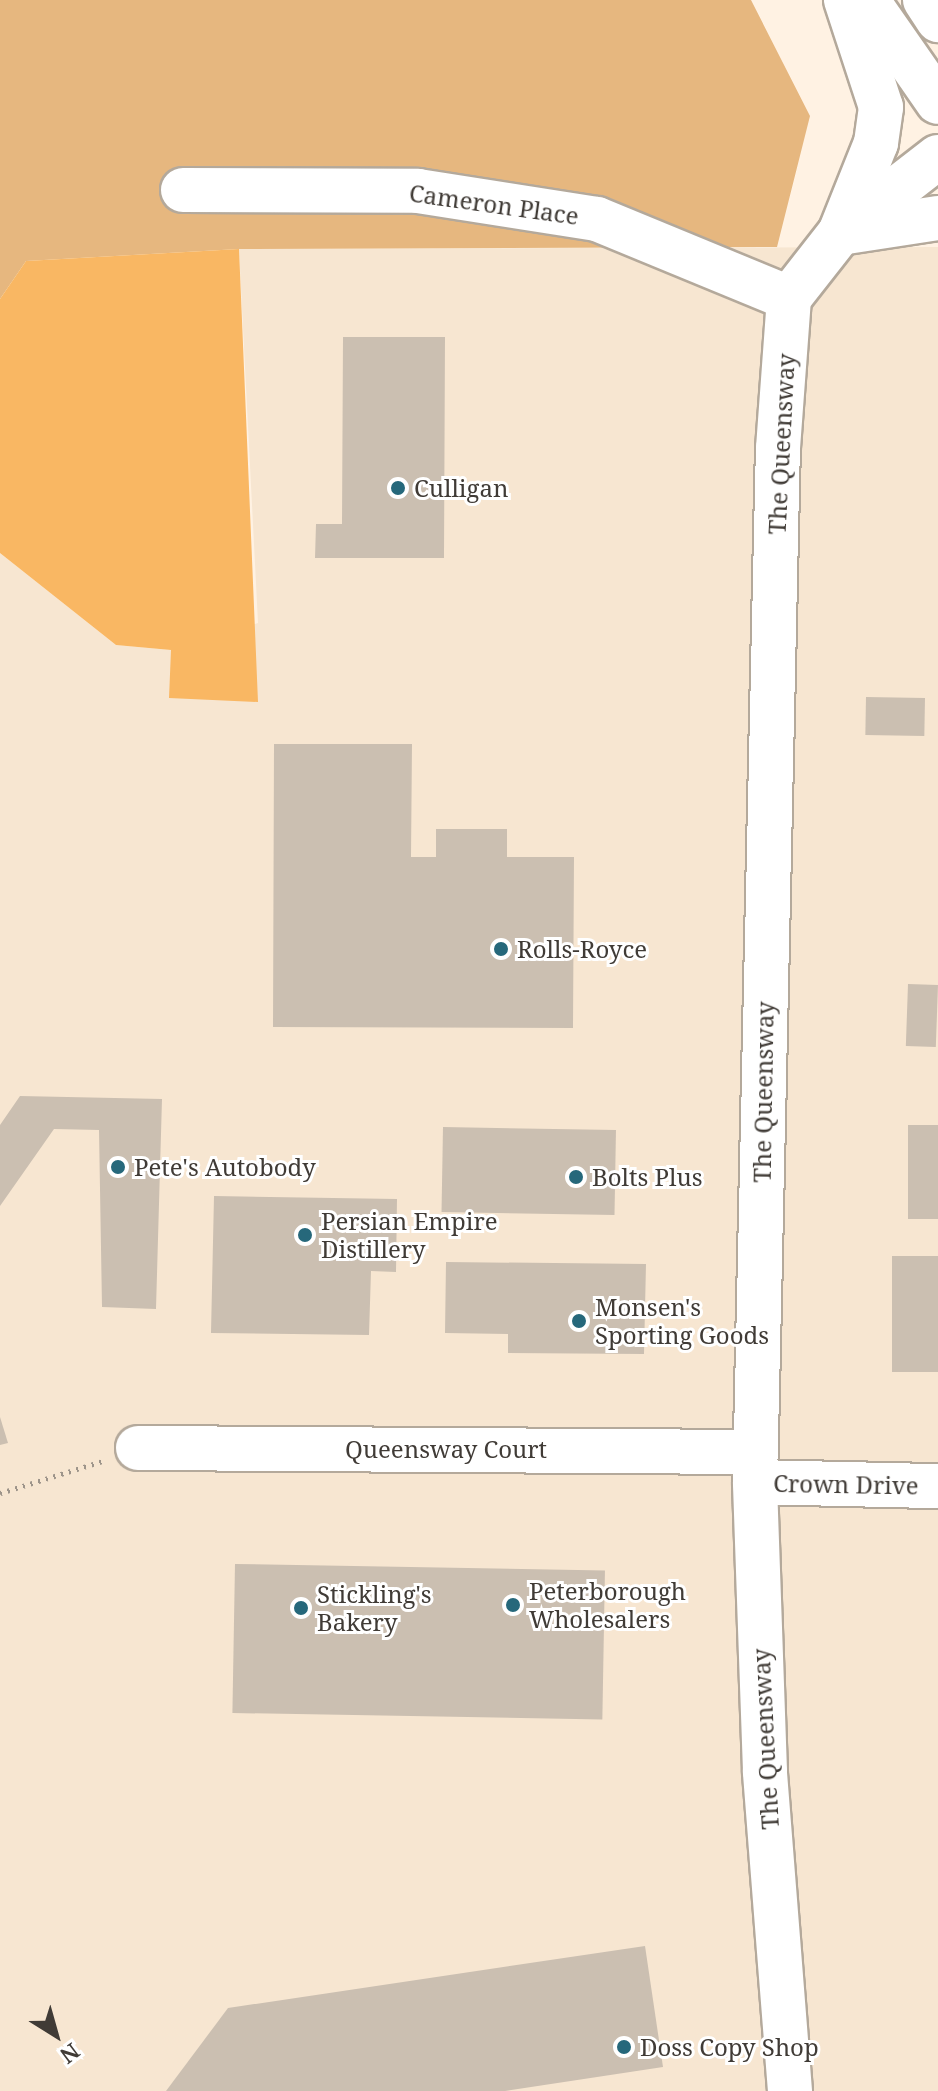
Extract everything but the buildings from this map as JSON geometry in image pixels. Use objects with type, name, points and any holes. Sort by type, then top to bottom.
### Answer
[{"type":"street","points":[[840,233],[876,143],[881,107],[846,0]]},
{"type":"street","points":[[867,0],[938,102]]},
{"type":"street","points":[[925,0],[938,20]]},
{"type":"street","points":[[789,298],[840,233],[938,157]]},
{"type":"street","name":"Cameron Place","points":[[183,190],[418,191],[597,219],[789,298]]},
{"type":"street","points":[[840,233],[938,218]]},
{"type":"street","name":"The Queensway","points":[[789,298],[778,448],[755,1467],[765,1771],[790,2091]]},
{"type":"street","name":"Queensway Court","points":[[138,1448],[755,1467]]},
{"type":"street","name":"Crown Drive","points":[[755,1467],[938,1486]]},
{"type":"path","points":[[0,1493],[138,1448]]},
{"type":"shaded area","points":[[0,0],[751,0],[810,116],[777,247],[239,249],[26,261],[0,299]]},
{"type":"shaded area","points":[[938,247],[938,2091],[0,2091],[0,553],[116,645],[171,650],[258,623],[239,249]]},
{"type":"shaded area","points":[[239,249],[258,702],[169,698],[171,650],[116,645],[0,553],[0,299],[26,261]]},
{"type":"place","name":"Culligan","points":[[398,488]]},
{"type":"place","name":"Rolls-Royce","points":[[501,949]]},
{"type":"place","name":"Pete's Autobody","points":[[118,1167]]},
{"type":"place","name":"Bolts Plus","points":[[576,1177]]},
{"type":"place","name":"Persian Empire Distillery","points":[[305,1235]]},
{"type":"place","name":"Monsen's Sporting Goods","points":[[579,1321]]},
{"type":"place","name":"Peterborough Wholesalers","points":[[513,1605]]},
{"type":"place","name":"Stickling's Bakery","points":[[301,1608]]},
{"type":"place","name":"Doss Copy Shop","points":[[624,2047]]}]
